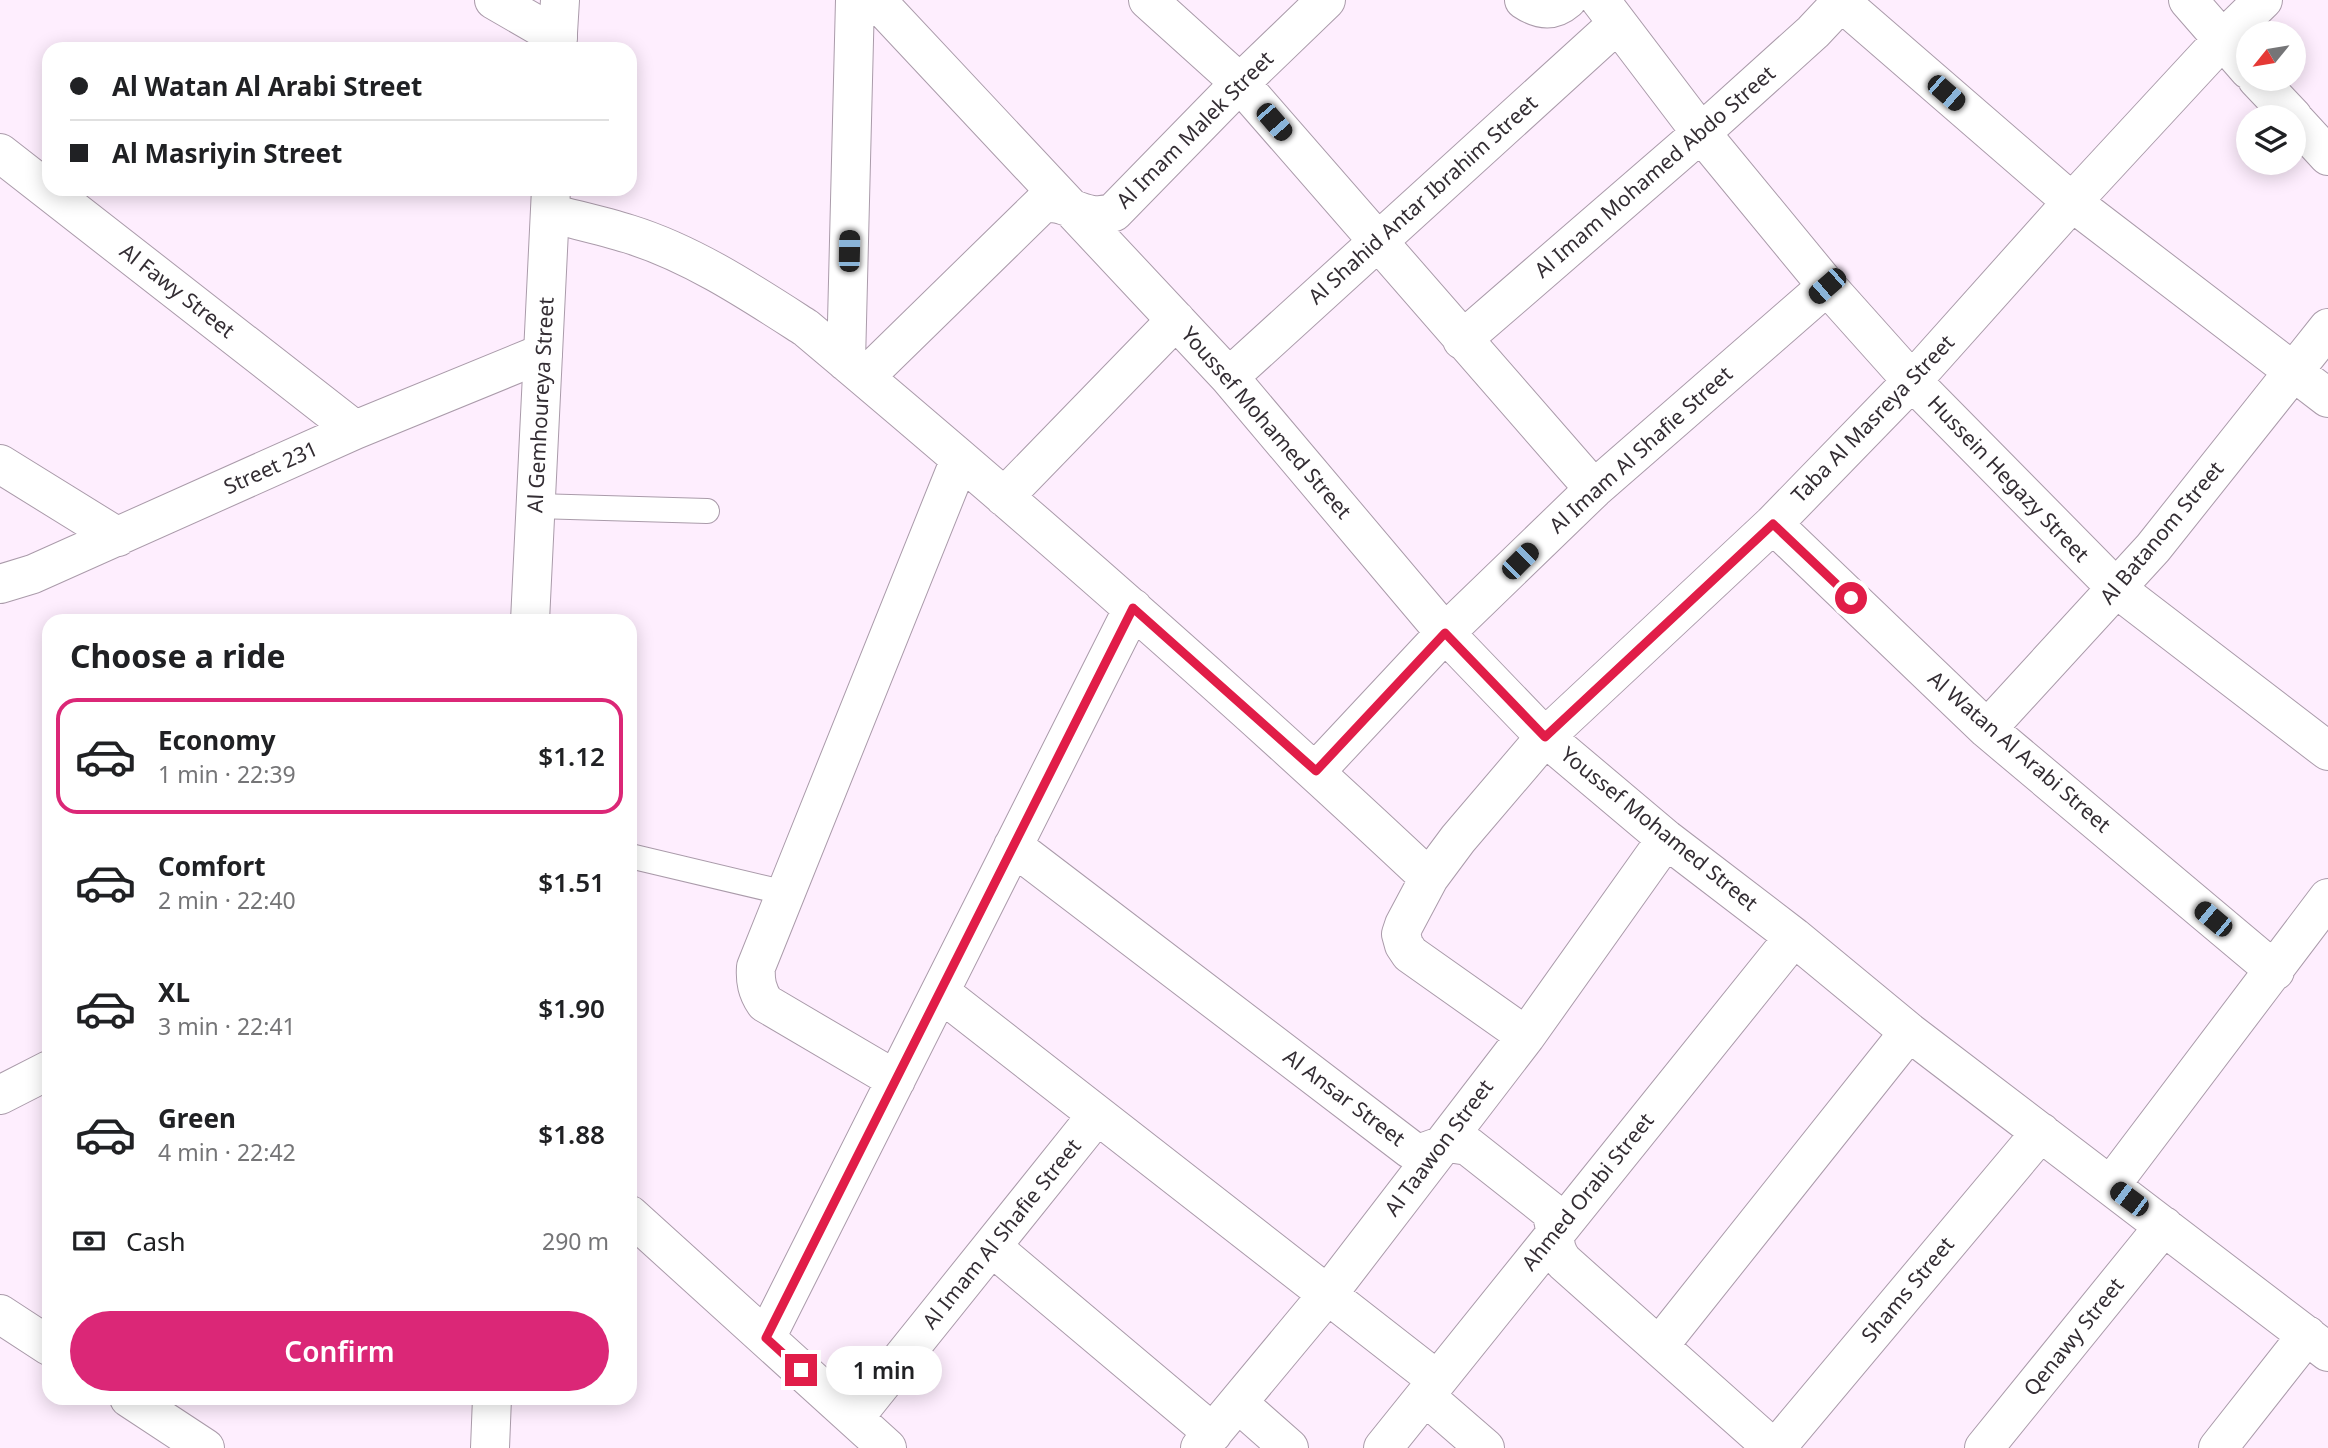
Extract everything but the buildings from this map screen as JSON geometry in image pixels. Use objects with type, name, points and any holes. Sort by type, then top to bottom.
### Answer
[{"type":"street","points":[[494,0],[558,29]]},
{"type":"street","points":[[855,0],[856,370]]},
{"type":"street","name":"Youssef Mohamed Street","points":[[876,0],[1228,377],[1445,633],[1545,737],[1666,839],[1794,937],[1909,1032],[2318,1344]]},
{"type":"street","points":[[1148,0],[1240,83],[1594,489]]},
{"type":"street","name":"Al Imam Malek Street","points":[[856,370],[1042,204],[1055,203],[1098,216],[1114,212],[1240,83],[1326,0]]},
{"type":"street","points":[[1524,0],[1545,10],[1567,0]]},
{"type":"street","points":[[2188,0],[2236,57]]},
{"type":"street","name":"Taba Al Masreya Street","points":[[1526,1036],[1410,954],[1404,945],[1401,934],[1404,925],[1429,878],[1458,839],[1545,737],[1773,524],[1912,381],[2072,202],[2221,41],[2263,0]]},
{"type":"street","points":[[1842,1],[2072,202],[2328,398]]},
{"type":"street","name":"Al Imam Mohamed Abdo Street","points":[[1462,340],[1701,134],[1813,32],[1842,1]]},
{"type":"street","name":"Hussein Hegazy Street","points":[[1609,12],[1701,134],[1827,286],[1912,381],[2117,589],[2328,751]]},
{"type":"street","name":"Al Shahid Antar Ibrahim Street","points":[[1228,377],[1377,241],[1609,12]]},
{"type":"street","points":[[2268,91],[2281,105]]},
{"type":"street","points":[[2306,132],[2328,156]]},
{"type":"street","name":"Al Fawy Street","points":[[0,153],[42,186]]},
{"type":"street","name":"Al Fawy Street","points":[[55,196],[355,430]]},
{"type":"street","points":[[550,201],[693,260],[806,328],[1133,608],[1316,771],[1429,878]]},
{"type":"street","name":"Al Gemhoureya Street","points":[[530,614],[550,201]]},
{"type":"street","name":"Al Imam Al Shafie Street","points":[[1316,771],[1445,633],[1594,489],[1827,286]]},
{"type":"street","points":[[1004,497],[1176,320]]},
{"type":"street","name":"Al Batanom Street","points":[[1987,729],[2152,548],[2328,328]]},
{"type":"street","name":"Street 231","points":[[0,584],[33,574],[355,430],[543,353]]},
{"type":"street","points":[[896,1080],[765,1003],[758,992],[755,979],[757,967],[786,893],[960,459]]},
{"type":"street","points":[[0,464],[118,537]]},
{"type":"street","name":"Al Watan Al Arabi Street","points":[[1773,524],[1987,729],[2275,971]]},
{"type":"street","points":[[766,1338],[1133,608]]},
{"type":"street","name":"Al Taawon Street","points":[[1206,1441],[1328,1294],[1526,1036],[1666,839]]},
{"type":"street","name":"Al Ansar Street","points":[[1013,846],[1410,1149],[1421,1153],[1449,1143],[1468,1146],[1549,1210],[1555,1225],[1557,1255],[1774,1448]]},
{"type":"street","points":[[2111,1185],[2328,898]]},
{"type":"street","name":"Ahmed Orabi Street","points":[[1383,1448],[1794,937]]},
{"type":"street","points":[[940,992],[1328,1294],[1431,1388],[1485,1448]]},
{"type":"street","points":[[1659,1346],[1909,1032]]},
{"type":"street","points":[[0,1095],[42,1073]]},
{"type":"street","name":"Al Imam Al Shafie Street","points":[[854,1418],[1097,1115]]},
{"type":"street","name":"Shams Street","points":[[1774,1448],[2041,1132]]},
{"type":"street","points":[[637,1221],[887,1448]]},
{"type":"street","name":"Qenawy Street","points":[[1984,1448],[2164,1226]]},
{"type":"street","points":[[992,1247],[1206,1441]]},
{"type":"street","points":[[0,1314],[42,1341]]},
{"type":"street","points":[[2218,1448],[2318,1344]]},
{"type":"street","points":[[1238,1403],[1289,1448]]},
{"type":"street","points":[[140,1405],[205,1448]]},
{"type":"street","points":[[490,1448],[492,1405]]},
{"type":"lane","points":[[536,506],[707,511]]},
{"type":"lane","points":[[637,858],[786,893]]},
{"type":"route","points":[[801,1370],[766,1338],[1133,608],[1316,771],[1445,633],[1545,737],[1773,524],[1851,598]]}]
